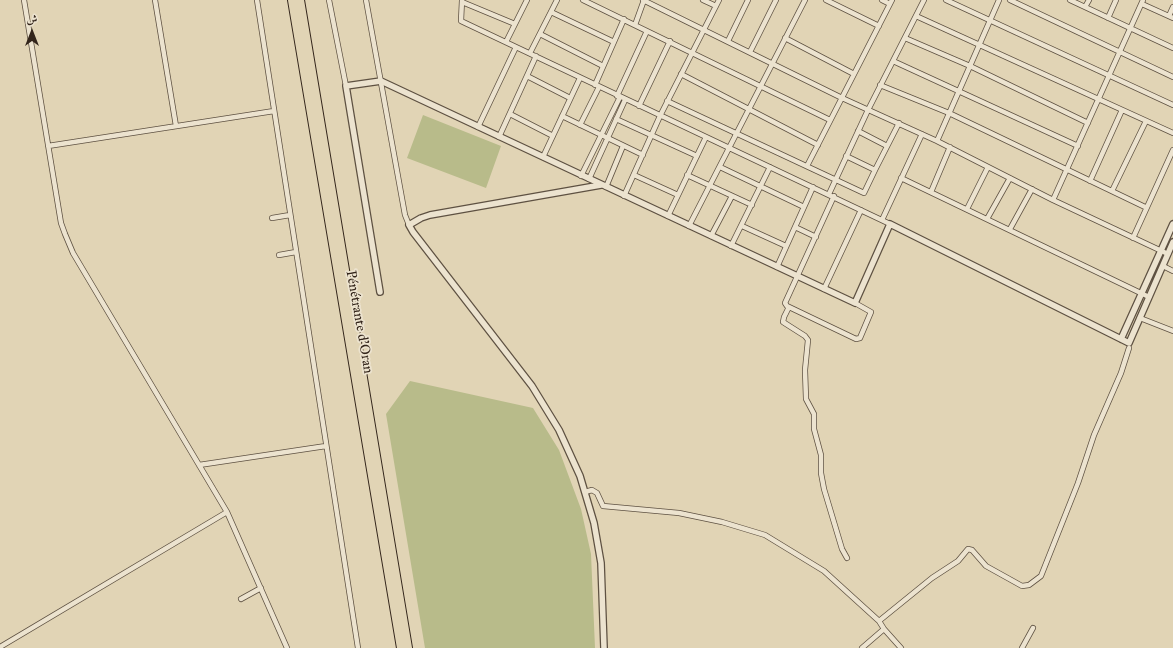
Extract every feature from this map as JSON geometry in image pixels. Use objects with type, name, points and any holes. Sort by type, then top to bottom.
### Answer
[{"type":"highway","name":"Pénétrante d'Oran","points":[[292,0],[401,648]]},
{"type":"highway","name":"Pénétrante d'Oran","points":[[300,0],[408,648]]},
{"type":"street","points":[[24,0],[61,223],[73,253],[227,512],[287,648]]},
{"type":"street","points":[[155,0],[176,126]]},
{"type":"street","points":[[257,0],[358,648]]},
{"type":"street","points":[[330,0],[346,86],[380,292]]},
{"type":"street","points":[[366,0],[405,215],[413,232],[532,386],[559,430],[580,476],[594,523],[601,563],[604,648]]},
{"type":"street","points":[[506,42],[526,0]]},
{"type":"street","points":[[530,53],[557,0]]},
{"type":"street","points":[[583,0],[762,85],[830,120]]},
{"type":"street","points":[[634,24],[644,0],[842,98],[950,147],[1032,190],[1168,254]]},
{"type":"street","points":[[703,0],[716,6]]},
{"type":"street","points":[[624,196],[667,101],[705,30],[719,0]]},
{"type":"street","points":[[728,41],[748,0]]},
{"type":"street","points":[[750,52],[776,0]]},
{"type":"street","points":[[690,226],[805,0]]},
{"type":"street","points":[[826,0],[879,26]]},
{"type":"street","points":[[807,166],[891,2],[882,0]]},
{"type":"street","points":[[829,194],[880,85],[924,0]]},
{"type":"street","points":[[946,0],[1173,105]]},
{"type":"street","points":[[937,141],[999,0]]},
{"type":"street","points":[[1010,0],[1173,77]]},
{"type":"street","points":[[1070,0],[1173,48]]},
{"type":"street","points":[[1085,7],[1088,0]]},
{"type":"street","points":[[1108,18],[1116,0]]},
{"type":"street","points":[[515,24],[470,2],[462,1],[461,21],[530,53],[620,98],[834,196],[1121,339],[1129,346]]},
{"type":"street","points":[[1053,200],[1142,2],[1171,17],[1173,8]]},
{"type":"street","points":[[551,12],[614,42]]},
{"type":"street","points":[[916,16],[1173,133]]},
{"type":"street","points":[[580,125],[597,86],[603,66],[624,19]]},
{"type":"street","points":[[581,176],[620,98],[648,31]]},
{"type":"street","points":[[540,34],[603,66]]},
{"type":"street","points":[[785,38],[854,74]]},
{"type":"street","points":[[905,38],[970,66],[1088,123]]},
{"type":"street","points":[[639,106],[670,41]]},
{"type":"street","points":[[478,127],[516,47]]},
{"type":"street","points":[[499,137],[536,56]]},
{"type":"street","points":[[893,61],[1078,146]]},
{"type":"street","points":[[681,74],[818,144]]},
{"type":"street","points":[[527,76],[570,98]]},
{"type":"street","points":[[543,158],[580,78]]},
{"type":"street","points":[[346,86],[381,81],[581,176],[712,236],[732,246],[797,276],[824,289],[855,303],[871,312],[860,338],[856,340],[785,305],[785,301],[797,276],[816,237],[834,196]]},
{"type":"street","points":[[880,85],[949,113],[1145,207]]},
{"type":"street","points":[[588,179],[616,119],[620,98]]},
{"type":"street","points":[[667,101],[864,192],[899,123]]},
{"type":"street","points":[[1090,181],[1122,110]]},
{"type":"street","points":[[48,146],[274,111]]},
{"type":"street","points":[[510,114],[553,136]]},
{"type":"street","points":[[562,116],[642,155]]},
{"type":"street","points":[[616,119],[697,156]]},
{"type":"street","points":[[1112,191],[1146,121]]},
{"type":"street","points":[[858,131],[887,146]]},
{"type":"street","points":[[882,220],[922,134]]},
{"type":"street","points":[[668,216],[706,137]]},
{"type":"street","points":[[604,186],[624,146]]},
{"type":"street","points":[[931,192],[950,147]]},
{"type":"street","points":[[1133,238],[1145,207],[1173,150]]},
{"type":"street","points":[[846,156],[876,170]]},
{"type":"street","points":[[720,167],[804,207]]},
{"type":"street","points":[[732,246],[770,167]]},
{"type":"street","points":[[967,209],[988,167]]},
{"type":"street","points":[[634,175],[678,195]]},
{"type":"street","points":[[687,175],[710,187],[752,205]]},
{"type":"street","points":[[901,178],[1150,297]]},
{"type":"street","points":[[987,218],[1010,178]]},
{"type":"street","points":[[410,225],[421,218],[430,215],[604,186]]},
{"type":"street","points":[[777,267],[813,187]]},
{"type":"street","points":[[1010,229],[1032,190]]},
{"type":"street","points":[[712,236],[732,196]]},
{"type":"street","points":[[824,289],[862,210]]},
{"type":"street","points":[[272,218],[290,215]]},
{"type":"street","points":[[855,303],[890,224]]},
{"type":"street","points":[[1121,339],[1173,224]]},
{"type":"street","points":[[742,226],[786,246]]},
{"type":"street","points":[[795,227],[816,237]]},
{"type":"street","points":[[879,621],[932,578],[958,561],[968,549],[972,550],[986,566],[1022,586],[1029,585],[1041,576],[1078,483],[1094,435],[1121,373],[1129,346],[1140,318],[1173,242]]},
{"type":"street","points":[[279,255],[296,252]]},
{"type":"street","points":[[1163,266],[1173,271]]},
{"type":"street","points":[[789,307],[783,322],[808,339],[805,370],[806,399],[814,414],[814,429],[821,455],[824,489],[842,549],[847,558]]},
{"type":"street","points":[[1140,318],[1173,332]]},
{"type":"street","points":[[199,465],[326,446]]},
{"type":"street","points":[[585,492],[592,490],[597,493],[603,506],[679,513],[722,522],[765,535],[824,571],[879,621],[884,629],[902,648]]},
{"type":"street","points":[[0,647],[227,512]]},
{"type":"street","points":[[241,599],[261,588]]},
{"type":"street","points":[[1022,648],[1033,628]]},
{"type":"street","points":[[862,648],[884,629]]},
{"type":"green space","points":[[423,115],[501,146],[486,188],[407,158]]},
{"type":"green space","points":[[410,381],[533,408],[559,450],[581,509],[591,554],[595,648],[425,648],[386,414]]}]
